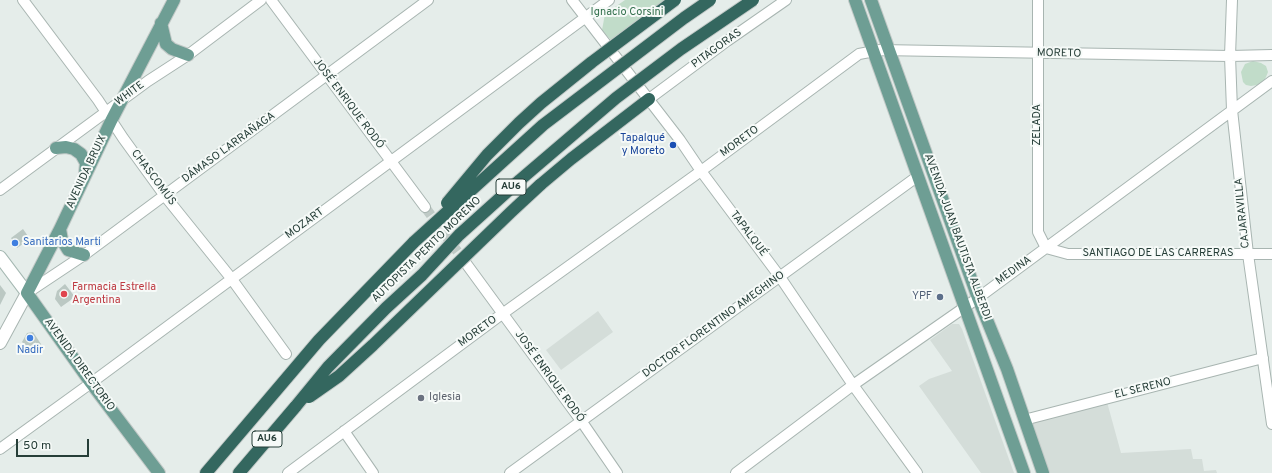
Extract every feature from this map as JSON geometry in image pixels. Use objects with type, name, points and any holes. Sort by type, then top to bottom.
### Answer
[{"type":"highway","points":[[414,242],[487,155],[518,123],[592,62],[675,0]]},
{"type":"highway","name":"AUTOPISTA PERITO MORENO","points":[[206,473],[319,340],[414,242],[543,125],[710,0]]},
{"type":"highway","name":"AUTOPISTA PERITO MORENO","points":[[239,473],[328,367],[422,275],[459,235],[520,180],[616,98],[682,49],[753,0]]},
{"type":"highway","points":[[296,406],[339,376],[540,185],[571,159],[649,100]]},
{"type":"main road","name":"AVENIDA BRUIX","points":[[27,293],[60,229],[108,116],[122,100],[174,0]]},
{"type":"main road","name":"AVENIDA JUAN BAUTISTA ALBERDI","points":[[855,0],[1024,473]]},
{"type":"main road","name":"AVENIDA JUAN BAUTISTA ALBERDI","points":[[871,0],[978,298],[1007,370],[1043,473]]},
{"type":"main road","points":[[161,23],[166,44],[172,49],[188,55]]},
{"type":"main road","points":[[56,148],[66,147],[74,149],[81,154],[86,163],[86,169],[82,180]]},
{"type":"main road","points":[[60,229],[62,240],[68,250],[84,255]]},
{"type":"main road","name":"AVENIDA DIRECTORIO","points":[[27,293],[91,383],[159,473]]},
{"type":"street","name":"CHASCOMÚS","points":[[23,0],[165,196],[231,278],[286,354]]},
{"type":"street","name":"WHITE","points":[[122,100],[188,55],[261,0]]},
{"type":"street","name":"JOSÉ ENRIQUE RODÓ","points":[[271,0],[425,207]]},
{"type":"street","name":"DÁMASO LARRAÑAGA","points":[[27,293],[84,255],[165,196],[428,0]]},
{"type":"street","name":"TAPALQUÉ","points":[[572,0],[680,140],[701,171],[780,277],[853,385],[917,473]]},
{"type":"street","name":"MOZART","points":[[0,449],[609,0]]},
{"type":"street","name":"PITAGORAS","points":[[649,100],[727,41],[786,0]]},
{"type":"street","name":"ZELADA","points":[[1038,0],[1038,232],[1046,248]]},
{"type":"street","name":"CAJARAVILLA","points":[[1232,0],[1230,56],[1232,110],[1248,254],[1272,424]]},
{"type":"street","name":"MORETO","points":[[288,473],[344,430],[701,171],[859,54],[890,51],[1230,56],[1272,55]]},
{"type":"street","name":"MEDINA","points":[[736,473],[853,385],[978,298],[1272,80]]},
{"type":"street","name":"WHITE","points":[[0,190],[56,148],[108,116]]},
{"type":"street","name":"DOCTOR FLORENTINO AMEGHINO","points":[[510,473],[918,176]]},
{"type":"street","name":"SANTIAGO DE LAS CARRERAS","points":[[1046,248],[1068,254],[1272,254]]},
{"type":"street","name":"AVENIDA DIRECTORIO","points":[[0,257],[27,293]]},
{"type":"street","name":"JOSÉ ENRIQUE RODÓ","points":[[466,262],[618,473]]},
{"type":"street","name":"AVENIDA BRUIX","points":[[0,344],[27,293]]},
{"type":"street","name":"EL SERENO","points":[[1024,420],[1263,358]]},
{"type":"street","points":[[344,430],[373,473]]},
{"type":"shaded area","points":[[598,311],[613,332],[561,370],[546,350]]},
{"type":"shaded area","points":[[952,324],[959,324],[962,329],[1014,473],[981,473],[919,386],[929,379],[952,371],[930,340]]},
{"type":"shaded area","points":[[1107,402],[1121,453],[1191,449],[1193,459],[1202,459],[1204,471],[1216,470],[1217,473],[1044,473],[1030,426],[1034,421]]},
{"type":"green space","name":"Ignacio Corsini","points":[[625,0],[666,0],[611,40],[602,30],[605,14]]},
{"type":"green space","points":[[1253,61],[1266,66],[1268,72],[1263,82],[1251,86],[1246,85],[1243,82],[1241,72],[1245,64]]},
{"type":"building","points":[[23,229],[30,239],[17,248],[11,238]]},
{"type":"building","name":"Farmacia Estrella Argentina","points":[[65,284],[75,297],[61,307],[55,299],[57,291]]},
{"type":"building","points":[[0,285],[6,293],[0,305]]},
{"type":"building","name":"Nadir","points":[[33,332],[41,344],[37,348],[36,346],[30,350],[22,342],[27,333]]},
{"type":"tunnel","points":[[425,207],[465,262]]},
{"type":"place","name":"Tapalqué y Moreto","points":[[673,145]]},
{"type":"place","name":"Sanitarios Marti","points":[[15,243]]},
{"type":"place","name":"Farmacia Estrella Argentina","points":[[64,294]]},
{"type":"place","name":"YPF","points":[[940,297]]},
{"type":"place","name":"Nadir","points":[[30,338]]},
{"type":"place","name":"Iglesia","points":[[421,398]]}]
